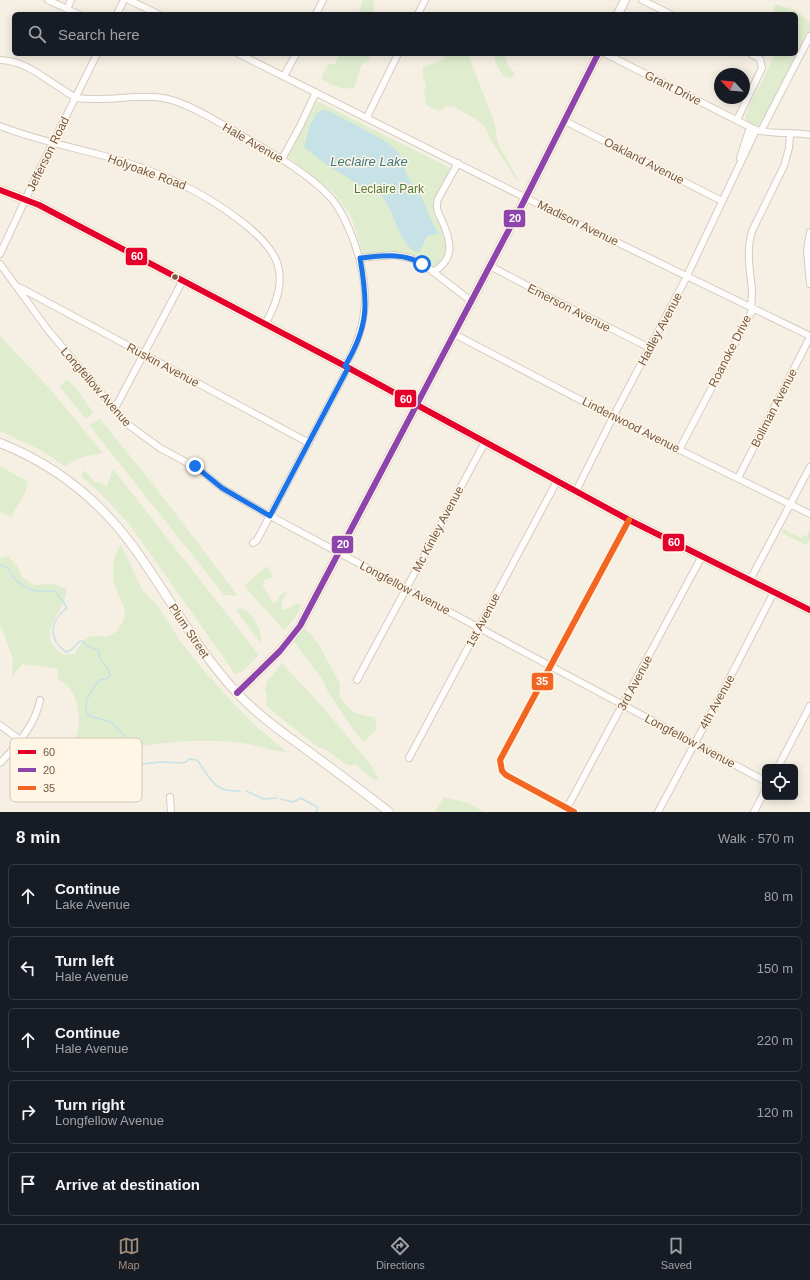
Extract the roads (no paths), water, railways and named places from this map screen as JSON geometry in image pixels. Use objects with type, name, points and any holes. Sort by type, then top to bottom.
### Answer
[{"type":"main road","points":[[619,12],[625,0]]},
{"type":"main road","points":[[237,693],[280,651],[294,636],[300,626],[526,197],[597,56]]},
{"type":"main road","points":[[0,190],[39,205],[347,367],[629,520],[810,610]]},
{"type":"main road","name":"Plum Street","points":[[0,443],[46,466],[66,479],[96,504],[132,545],[190,634],[212,664],[237,693],[274,727],[389,812]]},
{"type":"street","points":[[48,0],[74,12]]},
{"type":"street","points":[[67,9],[71,0]]},
{"type":"street","points":[[118,12],[124,0]]},
{"type":"street","points":[[129,0],[154,12]]},
{"type":"street","points":[[419,12],[425,0]]},
{"type":"street","points":[[642,0],[666,12]]},
{"type":"street","points":[[317,12],[321,1]]},
{"type":"street","name":"Hadley Avenue","points":[[576,491],[650,348],[740,164],[810,36]]},
{"type":"street","name":"Jefferson Road","points":[[0,254],[25,199],[96,56]]},
{"type":"street","name":"Madison Avenue","points":[[242,56],[810,337]]},
{"type":"street","points":[[284,76],[295,56]]},
{"type":"street","points":[[366,118],[397,56]]},
{"type":"street","name":"Grant Drive","points":[[610,56],[759,131]]},
{"type":"street","points":[[737,120],[762,68],[760,59],[755,56]]},
{"type":"street","points":[[0,60],[12,61],[31,68],[76,98]]},
{"type":"street","points":[[282,159],[316,92]]},
{"type":"street","name":"Hale Avenue","points":[[76,98],[114,99],[146,96],[168,100],[183,105],[206,116],[282,159],[322,189],[342,214],[360,258],[365,288],[365,310],[359,336],[347,367],[309,443],[257,540],[253,543]]},
{"type":"street","name":"Oakland Avenue","points":[[565,121],[722,201]]},
{"type":"street","name":"Holyoake Road","points":[[0,126],[53,143],[115,159],[178,182],[199,193],[230,213],[256,233],[267,244],[277,263],[279,276],[276,300],[265,324]]},
{"type":"street","name":"Hadley Avenue","points":[[740,164],[742,152],[750,127]]},
{"type":"street","points":[[759,131],[810,135]]},
{"type":"street","name":"Roanoke Drive","points":[[679,450],[750,315],[752,289],[748,256],[749,238],[784,166],[789,148],[790,134]]},
{"type":"street","points":[[432,272],[444,264],[449,254],[446,229],[438,213],[436,204],[458,163]]},
{"type":"street","points":[[810,232],[806,250],[810,284]]},
{"type":"street","points":[[360,258],[394,255],[416,260],[471,301]]},
{"type":"street","name":"Longfellow Avenue","points":[[0,264],[48,330],[114,410],[126,423],[149,441],[172,455],[195,466],[222,488],[270,516],[762,779]]},
{"type":"street","name":"Emerson Avenue","points":[[490,266],[650,348]]},
{"type":"street","points":[[114,410],[183,280]]},
{"type":"street","name":"Ruskin Avenue","points":[[17,286],[309,443]]},
{"type":"street","name":"Lindenwood Avenue","points":[[454,334],[613,417],[810,514]]},
{"type":"street","name":"Bollman Avenue","points":[[738,478],[810,337]]},
{"type":"street","name":"Mc Kinley Avenue","points":[[357,680],[485,442]]},
{"type":"street","points":[[750,580],[810,467]]},
{"type":"street","name":"1st Avenue","points":[[409,758],[557,481]]},
{"type":"street","points":[[574,812],[506,776],[500,765],[501,756],[629,520]]},
{"type":"street","name":"3rd Avenue","points":[[567,808],[702,556]]},
{"type":"street","name":"4th Avenue","points":[[658,812],[774,592]]},
{"type":"street","points":[[21,738],[38,711],[40,700]]},
{"type":"street","points":[[780,764],[810,706]]},
{"type":"street","points":[[0,725],[17,738]]},
{"type":"street","points":[[0,763],[10,752]]},
{"type":"street","points":[[170,797],[171,812]]},
{"type":"street","points":[[754,812],[762,797]]},
{"type":"water","name":"Leclaire Lake","points":[[323,110],[329,111],[387,142],[399,153],[406,173],[420,194],[439,234],[433,234],[427,237],[419,252],[415,252],[408,245],[402,236],[389,207],[377,191],[368,186],[364,188],[324,163],[304,147],[310,125],[317,113]]},
{"type":"waterway","points":[[0,565],[8,568],[16,580],[23,586],[36,591],[55,591],[63,601],[67,608],[57,618],[53,630],[53,635],[60,647],[66,652],[71,650],[80,641],[83,641],[87,646],[99,650],[100,658],[108,669],[110,676],[106,679],[99,680],[86,702],[87,711],[89,716],[111,722],[126,738]]},
{"type":"waterway","points":[[142,764],[162,762],[180,763],[186,762],[189,759],[197,760],[211,780],[219,787],[233,791],[240,791]]},
{"type":"waterway","points":[[246,791],[264,799],[277,798]]},
{"type":"waterway","points":[[281,799],[293,802],[301,798],[317,807],[318,810],[315,812]]},
{"type":"park label","name":"Leclaire Park","points":[[389,189]]}]
